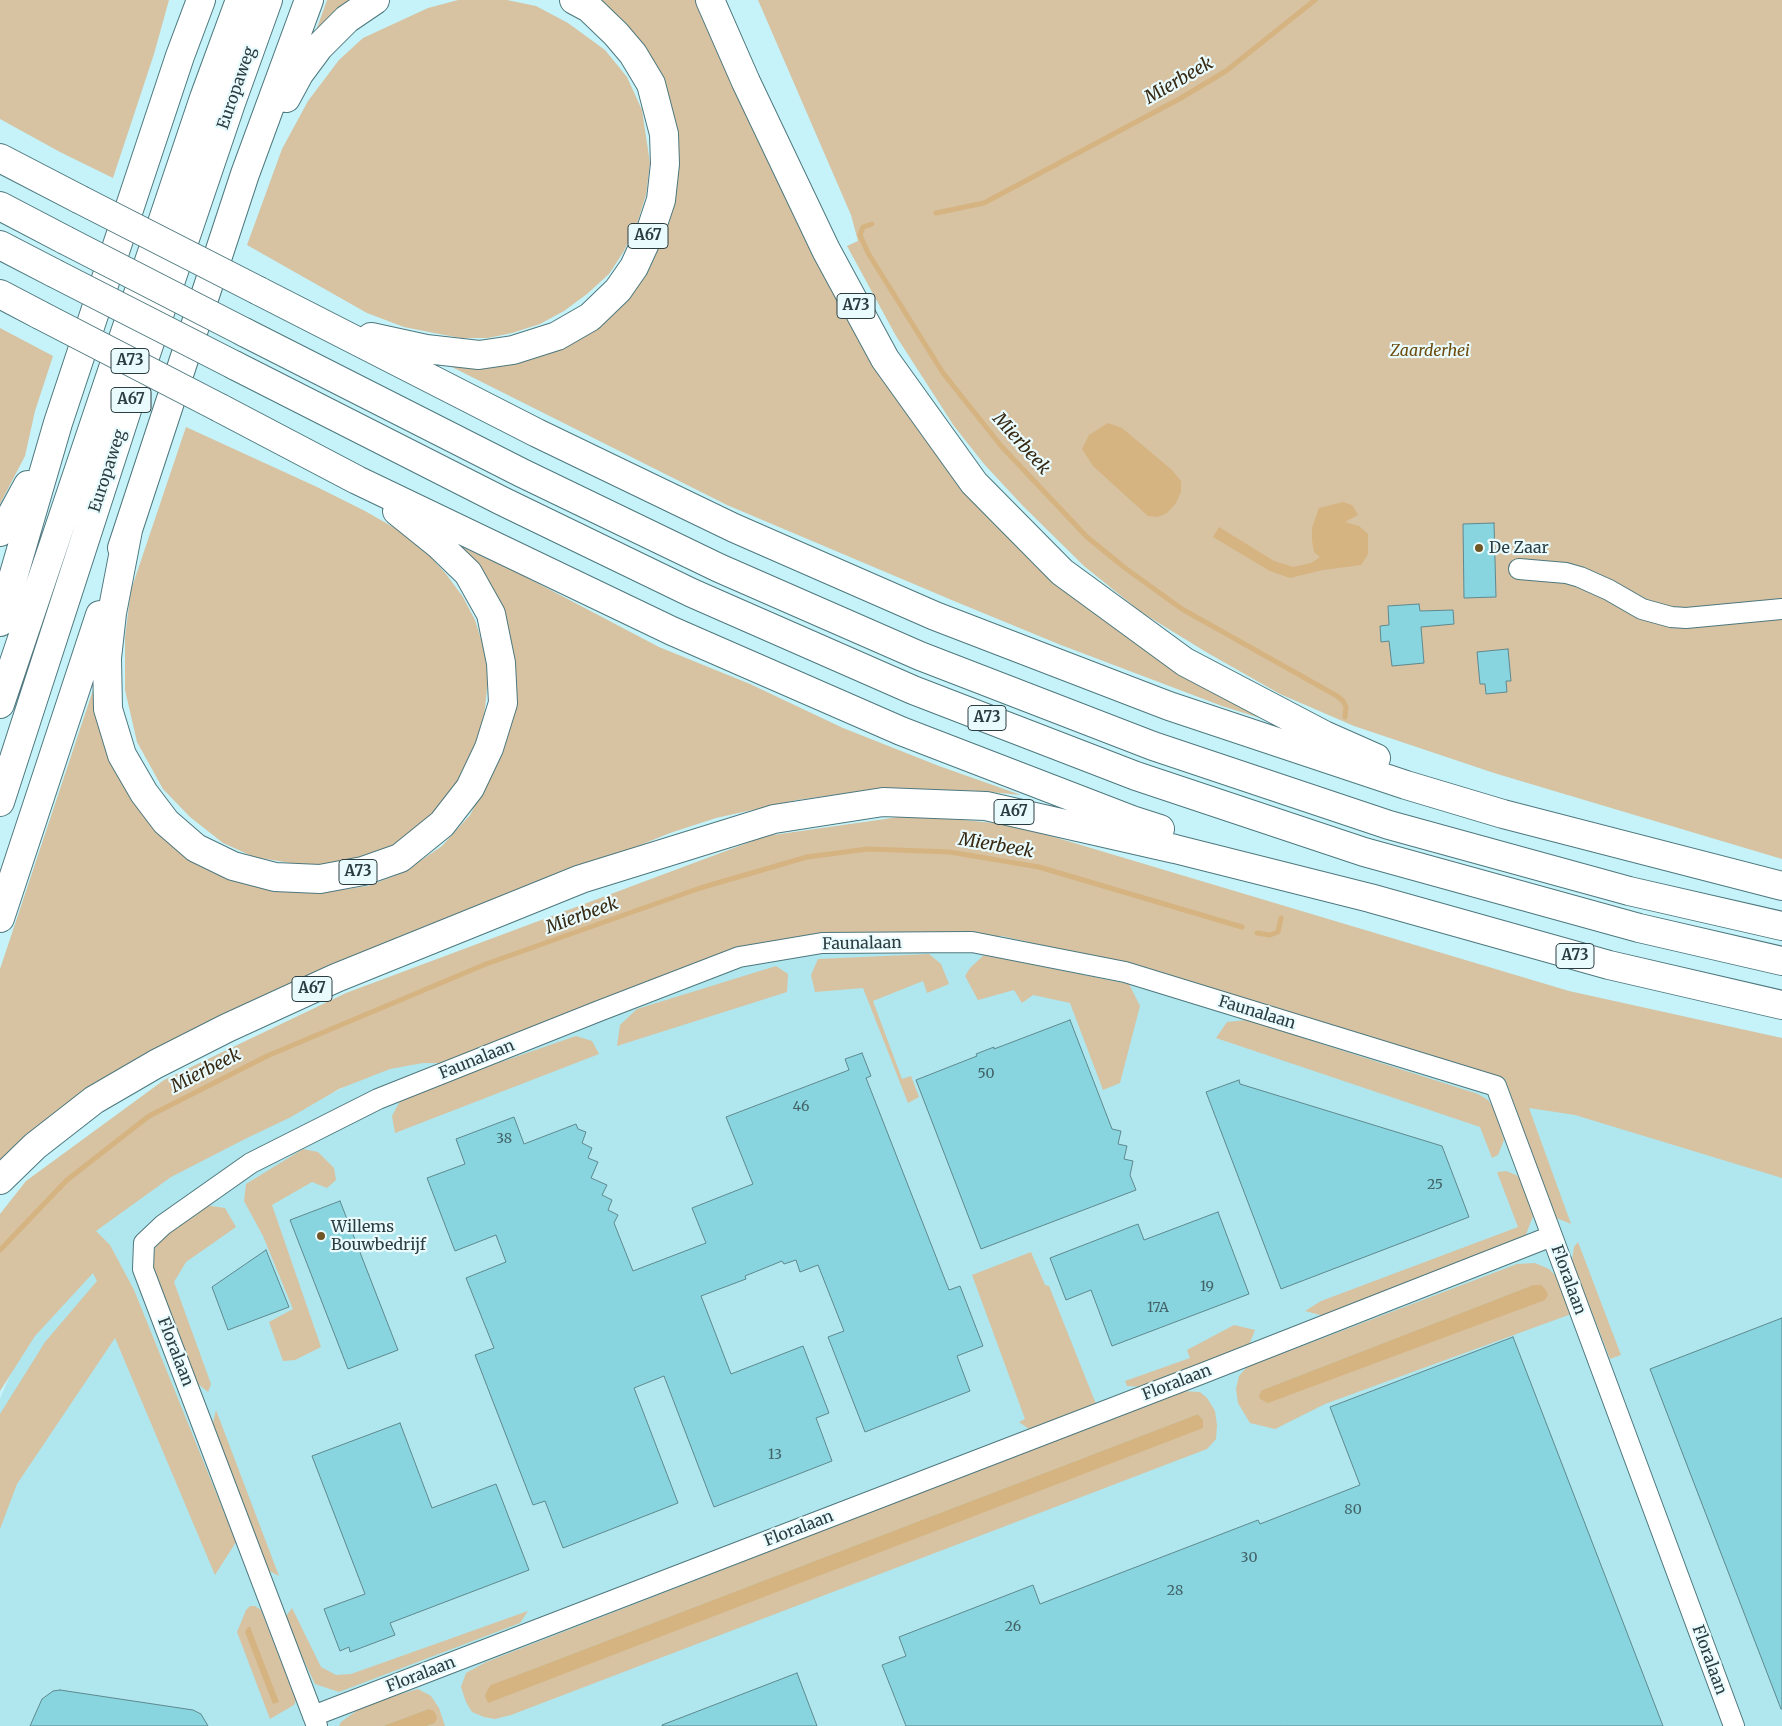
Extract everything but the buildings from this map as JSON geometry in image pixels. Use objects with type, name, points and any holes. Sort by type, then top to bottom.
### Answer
[{"type":"highway","points":[[180,56],[190,0]]},
{"type":"highway","points":[[0,622],[58,423],[180,56],[201,0]]},
{"type":"highway","name":"Europaweg","points":[[0,704],[204,98],[240,0]]},
{"type":"highway","name":"Europaweg","points":[[0,802],[128,407],[231,102],[268,0]]},
{"type":"highway","name":"A67","points":[[0,918],[245,174],[309,0]]},
{"type":"highway","name":"A67","points":[[245,174],[299,74],[319,47],[347,19],[374,0]]},
{"type":"highway","name":"A67","points":[[333,329],[426,349],[479,355],[513,350],[557,336],[590,317],[618,290],[634,268],[651,230],[661,200],[665,164],[664,134],[651,84],[633,54],[616,34],[589,8],[574,0]]},
{"type":"highway","name":"A73","points":[[710,0],[746,82],[826,250],[885,359],[974,484],[1062,572],[1185,662],[1324,735],[1503,814]]},
{"type":"highway","name":"A73","points":[[0,158],[537,433],[734,528],[935,616],[1169,706],[1406,784],[1503,814],[1782,886]]},
{"type":"highway","name":"A73","points":[[0,206],[522,473],[719,568],[946,666],[1154,746],[1389,824],[1629,891],[1782,926]]},
{"type":"highway","name":"A73","points":[[0,245],[502,502],[692,593],[913,690],[1118,769],[1364,852],[1639,928],[1782,961]]},
{"type":"highway","name":"A73","points":[[0,294],[357,480],[672,631],[901,731],[1132,820],[1370,898],[1609,965],[1782,1005]]},
{"type":"highway","points":[[0,300],[40,315]]},
{"type":"highway","points":[[0,532],[28,485],[58,423]]},
{"type":"highway","name":"A73","points":[[128,530],[109,640],[107,658],[108,709],[122,755],[144,793],[166,822],[196,848],[233,866],[275,877],[320,880],[363,871],[400,858],[442,824],[470,788],[489,748],[503,703],[501,663],[491,614],[468,573],[438,544],[357,480]]},
{"type":"highway","name":"A67","points":[[0,1180],[34,1146],[94,1100],[156,1064],[227,1028],[336,978],[581,879],[774,819],[883,802],[986,806],[1175,849],[1370,898]]},
{"type":"street","points":[[1519,569],[1566,573],[1580,577],[1609,590],[1642,609],[1671,617],[1686,618],[1782,608]]},
{"type":"street","name":"Faunalaan","points":[[143,1269],[144,1243],[162,1224],[251,1163],[378,1099],[739,957],[822,943],[972,942],[1125,972],[1496,1086],[1552,1236]]},
{"type":"street","name":"Floralaan","points":[[143,1269],[315,1721],[1552,1236],[1734,1726]]},
{"type":"shaded area","points":[[1108,423],[1122,428],[1172,470],[1181,481],[1181,492],[1176,503],[1167,513],[1158,517],[1148,516],[1093,466],[1082,449],[1089,435]]},
{"type":"shaded area","points":[[1343,502],[1352,505],[1358,515],[1345,522],[1359,526],[1368,534],[1368,554],[1361,565],[1323,570],[1290,578],[1270,571],[1213,537],[1219,527],[1274,561],[1293,567],[1311,563],[1320,557],[1314,552],[1312,540],[1312,528],[1319,508]]},
{"type":"shaded area","points":[[779,871],[1782,1072],[1782,1726],[0,1726],[0,1399],[75,1221]]},
{"type":"shaded area","points":[[1533,1285],[1541,1285],[1546,1290],[1548,1295],[1545,1300],[1268,1403],[1260,1399],[1259,1395],[1262,1390]]},
{"type":"shaded area","points":[[1198,1414],[1203,1420],[1203,1428],[488,1703],[485,1696],[491,1685]]},
{"type":"shaded area","points":[[250,1627],[279,1702],[273,1704],[245,1632]]},
{"type":"shaded area","points":[[428,1709],[434,1711],[437,1717],[435,1723],[427,1726],[383,1726]]},
{"type":"green space","points":[[0,0],[169,0],[154,54],[113,178],[0,119]]},
{"type":"green space","points":[[327,0],[366,0],[308,53]]},
{"type":"green space","points":[[458,0],[507,0],[536,6],[568,23],[605,50],[627,77],[642,110],[650,163],[646,195],[637,224],[624,251],[609,274],[564,311],[540,324],[488,338],[461,338],[404,327],[367,313],[247,245],[282,149],[308,101],[339,60],[363,38],[428,8]]},
{"type":"green space","points":[[597,0],[700,0],[930,440],[995,524],[1026,556],[1066,588],[1307,733],[1222,706],[1061,645],[727,505],[428,355],[458,358],[612,302],[671,139]]},
{"type":"green space","name":"Zaarderhei","points":[[758,0],[1782,0],[1782,859],[1494,773],[1354,726],[1280,694],[1206,652],[1141,612],[1084,566],[1023,506],[984,464],[954,426],[896,336],[847,246],[858,241],[851,215]]},
{"type":"green space","points":[[0,328],[53,356],[35,411],[25,456],[0,504]]},
{"type":"green space","points":[[186,427],[317,487],[400,531],[428,554],[446,574],[463,597],[475,620],[484,649],[488,678],[482,727],[470,763],[452,794],[423,824],[386,850],[347,862],[309,866],[254,857],[223,843],[190,817],[163,789],[137,742],[125,690],[125,637],[131,590]]},
{"type":"green space","points":[[443,538],[520,574],[659,647],[750,684],[843,728],[939,766],[1021,795],[980,791],[884,788],[797,800],[716,818],[670,833],[323,974],[0,1165],[0,969],[100,669],[154,820],[298,891],[334,891],[368,886],[404,872],[442,846],[470,815],[483,790],[510,677]]},
{"type":"green space","points":[[913,815],[1014,825],[1569,991],[1782,1038],[1782,1178],[1575,1115],[1529,1108],[1571,1224],[1554,1217],[1505,1079],[1098,958],[1002,936],[841,935],[731,954],[439,1063],[423,1063],[390,1069],[339,1089],[291,1117],[171,1177],[96,1231],[110,1245],[134,1290],[236,1542],[215,1575],[115,1338],[17,1484],[0,1529],[0,1414],[45,1342],[97,1281],[93,1273],[35,1336],[0,1391],[0,1214],[26,1181],[164,1080],[346,993],[766,836]]},
{"type":"green space","points":[[929,954],[941,964],[949,984],[927,993],[923,981],[873,1001],[902,1079],[911,1076],[919,1097],[908,1103],[863,988],[815,992],[811,975],[818,959]]},
{"type":"green space","points":[[984,955],[1129,984],[1140,1006],[1120,1083],[1103,1090],[1070,1003],[1033,995],[1022,1003],[1014,990],[978,1000],[965,976],[970,968]]},
{"type":"green space","points":[[776,966],[788,974],[787,992],[617,1046],[620,1025],[637,1009]]},
{"type":"green space","points":[[1247,1020],[1478,1094],[1488,1100],[1495,1110],[1504,1140],[1498,1155],[1492,1158],[1480,1127],[1216,1038],[1227,1022]]},
{"type":"green space","points":[[576,1036],[592,1041],[599,1054],[395,1133],[392,1116],[399,1103],[414,1092]]},
{"type":"green space","points":[[303,1149],[318,1152],[334,1168],[336,1180],[327,1188],[312,1182],[272,1205],[321,1347],[295,1360],[283,1361],[269,1322],[293,1309],[263,1236],[244,1201],[246,1184]]},
{"type":"green space","points":[[1506,1171],[1516,1175],[1524,1183],[1532,1206],[1533,1216],[1525,1237],[1324,1316],[1305,1311],[1321,1301],[1518,1227],[1497,1172]]},
{"type":"green space","points":[[204,1205],[225,1208],[236,1227],[186,1262],[174,1282],[211,1384],[208,1392],[192,1379],[150,1264],[157,1243]]},
{"type":"green space","points":[[1578,1242],[1621,1355],[1610,1359],[1572,1261],[1574,1247]]},
{"type":"green space","points":[[1031,1252],[1045,1285],[1049,1286],[1096,1404],[1038,1430],[1029,1429],[1019,1422],[1025,1419],[972,1275]]},
{"type":"green space","points":[[1535,1263],[1549,1269],[1562,1282],[1574,1313],[1325,1404],[1275,1429],[1250,1423],[1238,1403],[1236,1389],[1239,1376],[1247,1367],[1517,1264]],"holes":[[[1533,1285],[1541,1285],[1259,1395],[1262,1390]]]},
{"type":"green space","points":[[1234,1325],[1255,1330],[1249,1345],[1146,1387],[1127,1386],[1125,1381],[1190,1358],[1187,1350]]},
{"type":"green space","points":[[1181,1391],[1200,1392],[1207,1398],[1215,1411],[1216,1439],[1207,1449],[511,1715],[495,1719],[484,1717],[472,1712],[466,1702],[461,1687],[466,1673],[486,1662]],"holes":[[[1198,1414],[1203,1420],[491,1685]]]},
{"type":"green space","points":[[216,1410],[279,1576],[262,1567],[212,1427]]},
{"type":"green space","points":[[250,1606],[255,1606],[261,1610],[296,1700],[294,1705],[270,1719],[237,1632],[246,1610]]},
{"type":"green space","points":[[292,1608],[321,1667],[336,1675],[351,1674],[528,1611],[520,1623],[339,1692],[315,1684],[284,1619]]},
{"type":"green space","points":[[418,1689],[431,1696],[439,1708],[445,1726],[427,1726],[435,1723],[428,1709],[383,1726],[339,1726],[341,1722],[366,1704]]},
{"type":"waterway","name":"Mierbeek","points":[[936,213],[984,203],[1181,98],[1226,71],[1315,0]]},
{"type":"waterway","name":"Mierbeek","points":[[872,224],[863,227],[860,235],[868,253],[943,373],[1002,447],[1087,537],[1125,568],[1182,609],[1337,696],[1346,707],[1345,717]]},
{"type":"waterway","name":"Mierbeek","points":[[0,1250],[67,1180],[149,1116],[267,1056],[486,964],[700,888],[807,857],[868,849],[950,852],[1039,867],[1242,927]]},
{"type":"waterway","name":"Mierbeek","points":[[1257,933],[1270,935],[1278,932],[1281,918]]},
{"type":"place","name":"De Zaar","points":[[1479,548]]},
{"type":"place","name":"Willems Bouwbedrijf","points":[[321,1236]]}]
